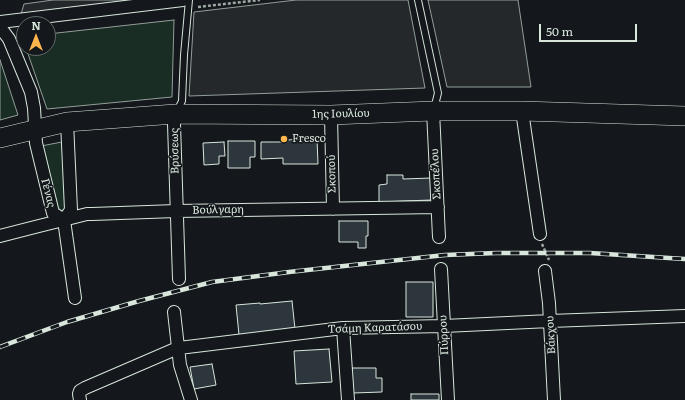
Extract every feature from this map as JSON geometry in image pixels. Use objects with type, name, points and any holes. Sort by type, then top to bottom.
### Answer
[{"type":"main road","name":"1ης Ιουλίου","points":[[0,138],[67,122],[175,114],[331,115],[433,111],[522,111],[685,116]]},
{"type":"street","points":[[0,22],[183,0]]},
{"type":"street","name":"Γένας","points":[[0,27],[9,39],[31,92],[34,108],[37,149],[53,213],[64,220],[75,298]]},
{"type":"street","name":"Σκοπέλου","points":[[433,111],[439,237]]},
{"type":"street","points":[[522,111],[540,234]]},
{"type":"street","name":"Βρύσεως","points":[[175,114],[176,211],[179,279]]},
{"type":"street","name":"Σκοπού","points":[[331,115],[333,209]]},
{"type":"street","points":[[64,220],[71,210],[67,122]]},
{"type":"street","name":"Βούλγαρη","points":[[0,236],[87,214],[176,211],[438,208]]},
{"type":"street","name":"Πύρρου","points":[[441,269],[448,400]]},
{"type":"street","name":"Βάκχου","points":[[545,271],[548,288],[554,400]]},
{"type":"street","points":[[174,312],[181,368],[191,400]]},
{"type":"street","name":"Τσάμη Καρατάσου","points":[[79,398],[80,391],[85,388],[178,348],[343,328],[444,326],[685,316]]},
{"type":"street","points":[[343,328],[348,400]]},
{"type":"lane","name":"Βρύσεως","points":[[175,114],[182,101],[188,0]]},
{"type":"lane","points":[[418,0],[438,93],[433,111]]},
{"type":"path","points":[[540,234],[542,244],[550,264],[550,267],[545,271]]},
{"type":"green space","points":[[174,20],[172,97],[47,109],[29,56],[56,56],[56,33]]},
{"type":"green space","points":[[0,60],[18,115],[0,120]]},
{"type":"green space","points":[[62,142],[67,210],[57,212],[41,146]]},
{"type":"shaded area","points":[[53,0],[139,0],[21,14],[24,4]]},
{"type":"shaded area","points":[[296,0],[408,0],[425,88],[189,96],[194,12]]},
{"type":"shaded area","points":[[428,0],[518,0],[531,87],[447,87]]},
{"type":"building","points":[[317,139],[318,164],[283,164],[283,158],[261,159],[261,142],[284,142],[284,140]]},
{"type":"building","points":[[228,141],[255,141],[255,157],[250,157],[250,168],[228,168]]},
{"type":"building","points":[[224,142],[225,156],[219,156],[219,164],[204,165],[203,143]]},
{"type":"building","points":[[387,175],[403,175],[403,179],[431,178],[431,200],[379,202],[379,185],[387,184]]},
{"type":"building","points":[[339,221],[368,221],[366,248],[358,248],[358,242],[339,242]]},
{"type":"building","points":[[406,282],[433,282],[433,317],[406,317]]},
{"type":"building","points":[[292,301],[295,329],[239,335],[236,305]]},
{"type":"building","points":[[329,349],[332,382],[296,384],[294,351]]},
{"type":"building","points":[[212,364],[216,385],[194,389],[190,367]]},
{"type":"building","points":[[352,368],[376,368],[376,378],[382,378],[382,392],[353,393]]},
{"type":"building","points":[[411,394],[439,394],[439,400],[411,400]]},
{"type":"railway","points":[[0,347],[67,322],[212,282],[289,272],[445,255],[496,253],[590,253],[685,259]]},
{"type":"place","name":"Fresco","points":[[284,139]]}]
